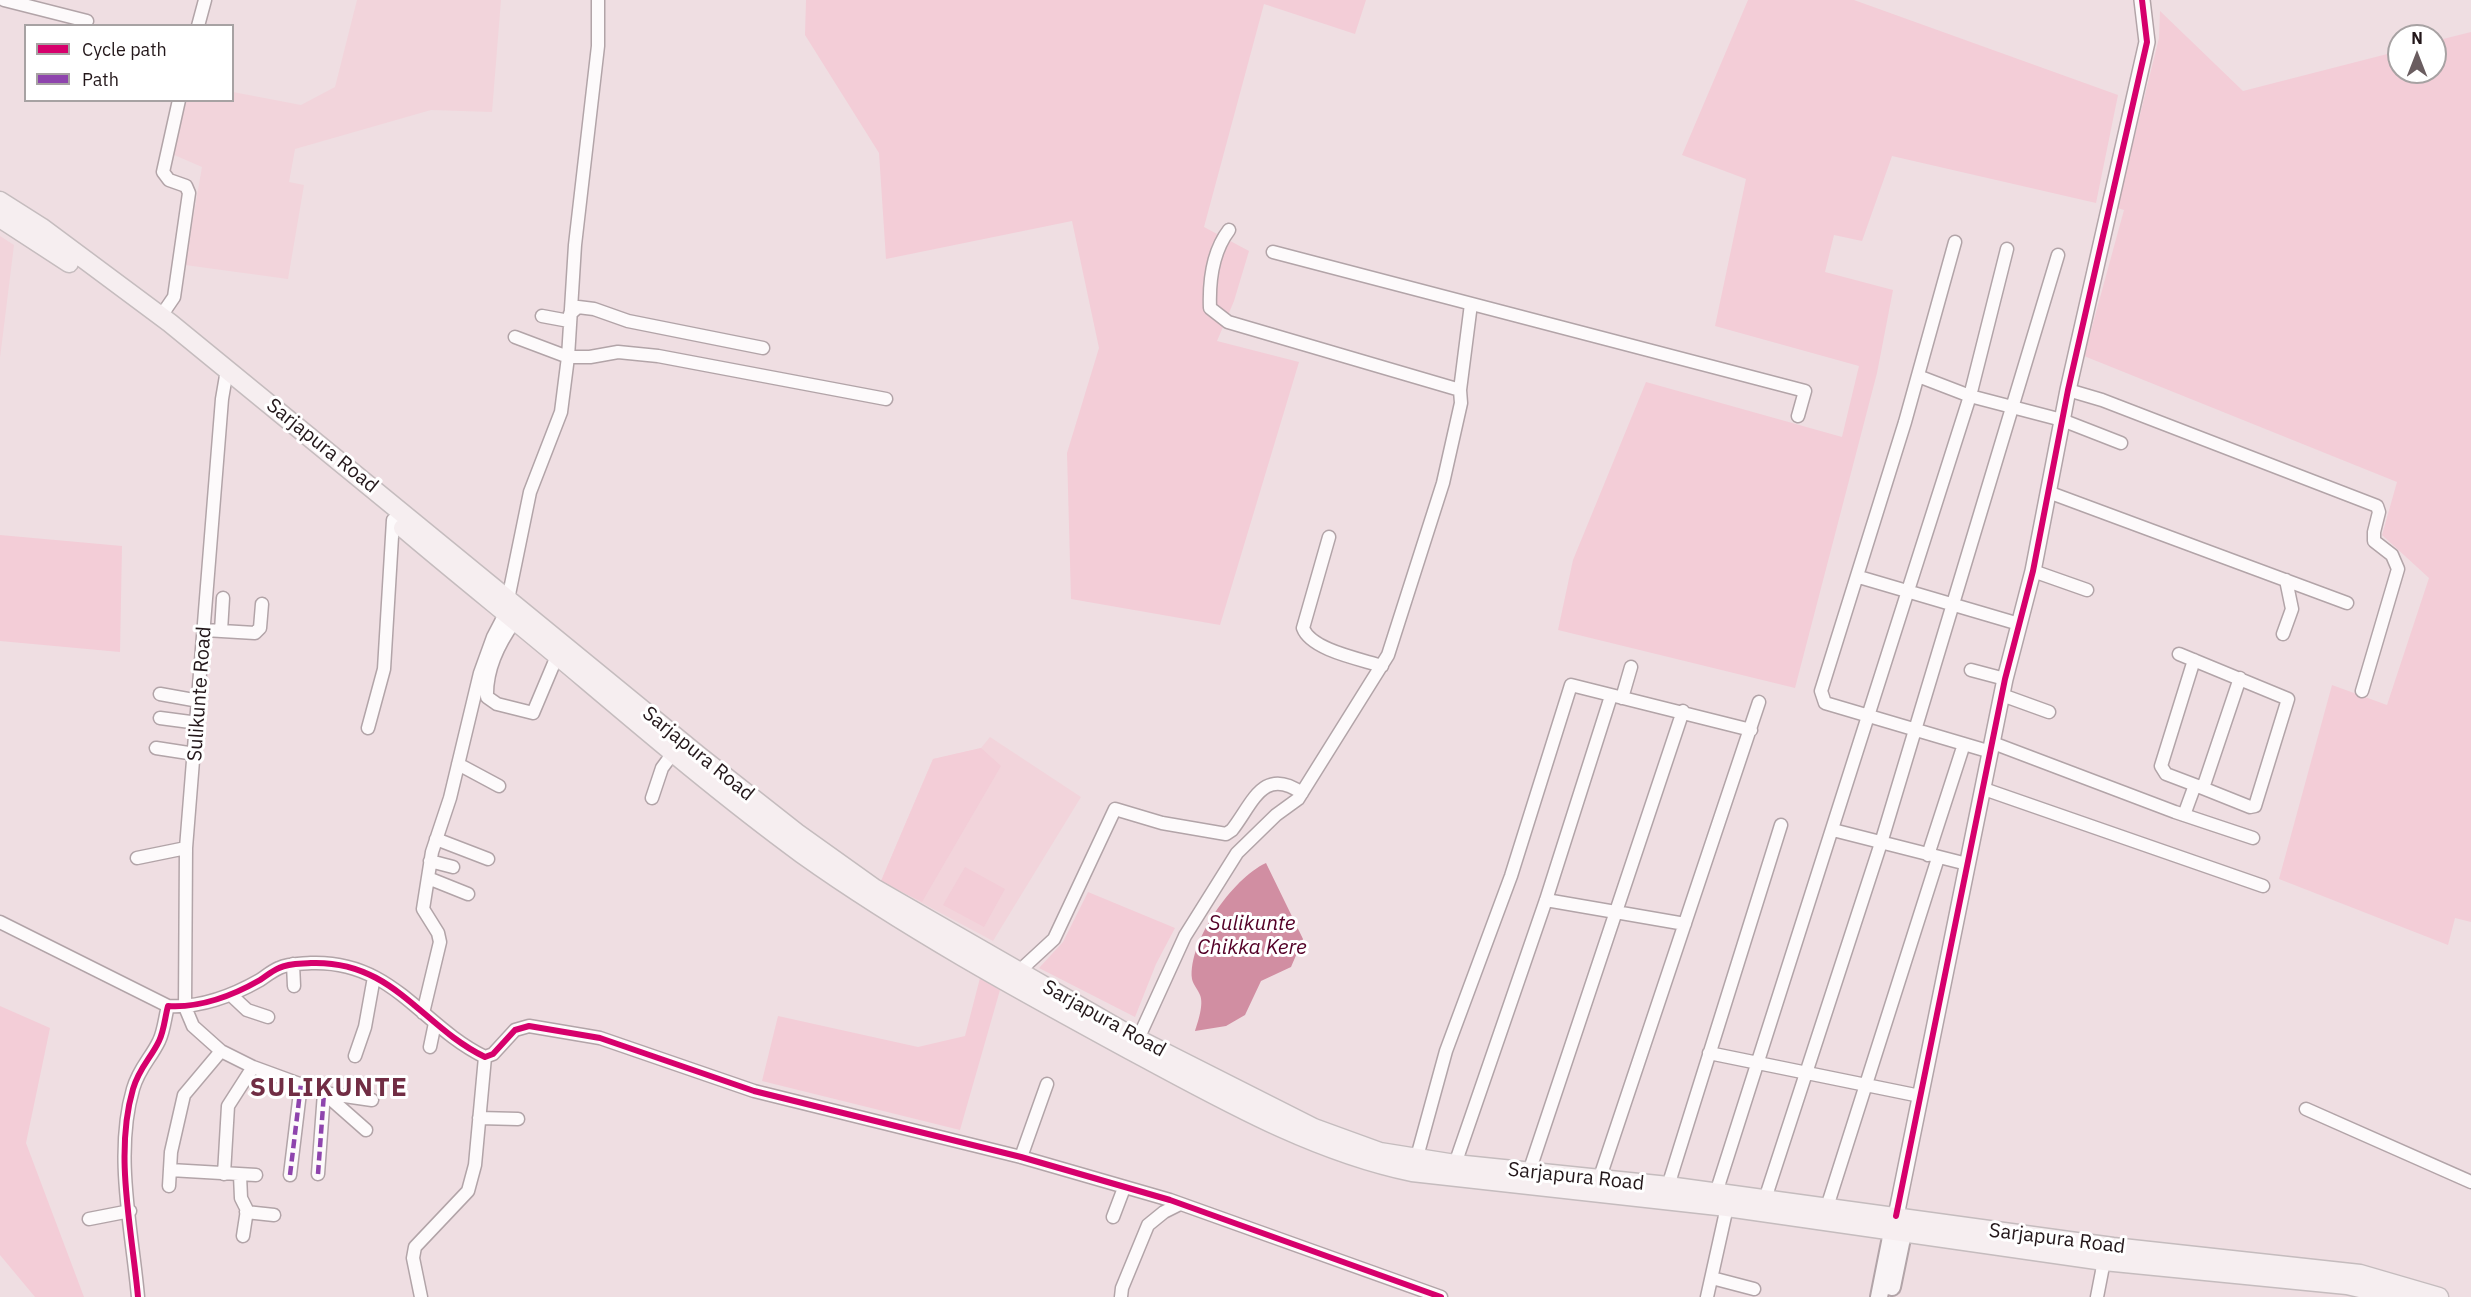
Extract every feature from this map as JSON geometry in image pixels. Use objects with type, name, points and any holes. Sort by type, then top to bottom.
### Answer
[{"type":"main road","name":"Sarjapura Road","points":[[0,201],[41,227],[161,316],[226,376],[393,520],[797,833],[874,888],[1014,977],[1192,1083],[1324,1148],[1369,1163],[1455,1164],[1527,1179],[1599,1180],[1668,1186],[1722,1200],[1765,1199],[1827,1207],[1900,1224],[2104,1261],[2347,1285],[2399,1297]]},
{"type":"main road","name":"Sarjapura Road","points":[[0,218],[76,268],[226,376],[510,611],[557,656],[674,753],[802,854],[867,898],[1014,977],[1314,1128],[1414,1165],[1722,1200],[1900,1224],[2360,1274],[2391,1281],[2439,1297]]},
{"type":"main road","points":[[1879,1297],[1900,1224]]},
{"type":"main road","points":[[1890,1297],[1900,1224]]},
{"type":"street","points":[[4,0],[87,21]]},
{"type":"street","points":[[199,24],[205,0]]},
{"type":"street","points":[[557,656],[533,713],[496,704],[487,697],[494,657],[510,611],[530,492],[561,412],[598,46],[598,0]]},
{"type":"street","points":[[1900,1224],[1920,1096],[2005,679],[2033,571],[2068,390],[2147,42],[2142,0]]},
{"type":"street","points":[[161,316],[174,297],[189,193],[186,186],[168,180],[163,172],[178,102]]},
{"type":"street","points":[[1229,230],[1221,241],[1209,293],[1210,308],[1228,322],[1460,390]]},
{"type":"street","points":[[1955,242],[1859,577],[1821,691],[1822,698],[1825,703],[1913,729],[1964,744],[1992,748],[2253,838]]},
{"type":"street","points":[[1707,1297],[1712,1278],[1722,1200],[1759,1062],[1970,396],[2007,249]]},
{"type":"street","points":[[1273,252],[1805,391],[1798,416]]},
{"type":"street","points":[[1765,1199],[1881,843],[1913,729],[1955,603],[2058,255]]},
{"type":"street","points":[[1138,1039],[1185,936],[1237,853],[1302,793],[1388,655],[1443,483],[1461,403],[1460,390],[1471,304]]},
{"type":"street","points":[[569,318],[578,308],[594,309],[628,321],[763,348]]},
{"type":"street","points":[[542,316],[569,318]]},
{"type":"street","points":[[515,337],[568,357],[590,357],[618,351],[658,356],[886,399]]},
{"type":"street","name":"Sulikunte Road","points":[[185,1007],[186,848],[226,376]]},
{"type":"street","points":[[1918,376],[1970,396],[2062,420],[2121,443]]},
{"type":"street","points":[[2068,390],[2102,400],[2377,506],[2379,512],[2374,541],[2392,555],[2397,569],[2362,691]]},
{"type":"street","points":[[2048,492],[2347,603]]},
{"type":"street","points":[[368,728],[384,669],[393,520]]},
{"type":"street","points":[[1329,537],[1303,628],[1305,634],[1315,644],[1382,666]]},
{"type":"street","points":[[2033,571],[2087,590]]},
{"type":"street","points":[[1859,577],[1955,603],[2019,624]]},
{"type":"street","points":[[2283,634],[2292,609],[2286,580]]},
{"type":"street","points":[[221,631],[223,598]]},
{"type":"street","points":[[205,630],[258,631],[262,604]]},
{"type":"street","points":[[423,1012],[440,942],[438,933],[423,909],[430,861],[458,764],[480,673],[493,637],[510,611]]},
{"type":"street","points":[[2179,654],[2240,678],[2288,699],[2258,801],[2250,807],[2166,774],[2161,766],[2194,660]]},
{"type":"street","points":[[1455,1164],[1616,697],[1631,667]]},
{"type":"street","points":[[1971,670],[2005,679]]},
{"type":"street","points":[[2184,815],[2199,787],[2240,678]]},
{"type":"street","points":[[1414,1165],[1446,1051],[1462,1014],[1511,876],[1570,686],[1683,711],[1751,730]]},
{"type":"street","points":[[160,694],[199,701]]},
{"type":"street","points":[[2002,695],[2049,712]]},
{"type":"street","points":[[1599,1180],[1760,702]]},
{"type":"street","points":[[1527,1179],[1683,711]]},
{"type":"street","points":[[160,718],[198,723]]},
{"type":"street","points":[[1827,1207],[1933,857],[1964,744]]},
{"type":"street","points":[[156,748],[195,754]]},
{"type":"street","points":[[652,798],[662,768],[674,753]]},
{"type":"street","points":[[458,764],[499,786]]},
{"type":"street","points":[[1014,977],[1054,939],[1114,809],[1162,823],[1226,834],[1232,830],[1265,786],[1275,782],[1290,785],[1302,793]]},
{"type":"street","points":[[1984,789],[2263,886]]},
{"type":"street","points":[[1668,1186],[1781,825]]},
{"type":"street","points":[[1833,830],[1967,864]]},
{"type":"street","points":[[436,839],[488,859]]},
{"type":"street","points":[[137,858],[186,848]]},
{"type":"street","points":[[430,861],[453,867]]},
{"type":"street","points":[[428,878],[468,894]]},
{"type":"street","points":[[1546,900],[1685,924]]},
{"type":"street","points":[[0,922],[168,1006],[185,1007],[231,995],[280,967],[293,964],[327,963],[349,967],[374,977],[401,992],[435,1023],[485,1057]]},
{"type":"street","points":[[293,964],[294,986]]},
{"type":"street","points":[[355,1056],[365,1028],[374,977]]},
{"type":"street","points":[[231,995],[248,1010],[268,1017]]},
{"type":"street","points":[[138,1297],[126,1190],[124,1127],[133,1089],[143,1063],[159,1041],[168,1006]]},
{"type":"street","points":[[185,1007],[193,1026],[221,1051],[253,1067],[324,1093],[372,1100]]},
{"type":"street","points":[[430,1047],[435,1023]]},
{"type":"street","points":[[485,1057],[493,1054],[515,1030],[529,1026],[600,1038],[754,1091],[1021,1157],[1180,1204],[1441,1297]]},
{"type":"street","points":[[169,1186],[184,1095],[221,1051]]},
{"type":"street","points":[[1709,1053],[1920,1096]]},
{"type":"street","points":[[422,1297],[413,1258],[415,1246],[468,1191],[475,1165],[485,1057]]},
{"type":"street","points":[[224,1174],[228,1106],[253,1067]]},
{"type":"street","points":[[290,1176],[301,1084]]},
{"type":"street","points":[[1021,1157],[1047,1084]]},
{"type":"street","points":[[324,1093],[366,1130]]},
{"type":"street","points":[[318,1174],[324,1093]]},
{"type":"street","points":[[2306,1109],[2471,1182]]},
{"type":"street","points":[[479,1118],[518,1119]]},
{"type":"street","points":[[170,1170],[256,1175]]},
{"type":"street","points":[[240,1175],[241,1198],[246,1212],[243,1236]]},
{"type":"street","points":[[1113,1217],[1124,1188]]},
{"type":"street","points":[[1121,1297],[1122,1288],[1148,1225],[1164,1212],[1180,1204]]},
{"type":"street","points":[[89,1218],[130,1211]]},
{"type":"street","points":[[246,1212],[274,1215]]},
{"type":"street","points":[[2097,1297],[2104,1261]]},
{"type":"street","points":[[1712,1278],[1754,1289]]},
{"type":"shaded area","points":[[357,0],[501,0],[492,112],[431,110],[295,149],[289,182],[304,185],[288,279],[185,265],[202,167],[172,154],[185,102],[234,102],[234,92],[301,105],[335,87]]},
{"type":"shaded area","points":[[806,0],[1366,0],[1355,34],[1264,4],[1204,227],[1249,251],[1234,301],[1217,341],[1299,362],[1220,625],[1071,599],[1067,453],[1099,348],[1072,221],[886,259],[879,153],[805,35]]},
{"type":"shaded area","points":[[1748,0],[1854,0],[2118,95],[2096,203],[1892,156],[1862,241],[1834,235],[1825,272],[1893,290],[1877,373],[1795,688],[1558,630],[1573,560],[1646,382],[1842,437],[1859,366],[1715,326],[1746,179],[1682,155]]},
{"type":"shaded area","points":[[2160,11],[2243,91],[2387,54],[2387,84],[2447,84],[2447,38],[2471,32],[2471,922],[2455,918],[2448,945],[2279,879],[2332,685],[2387,705],[2429,578],[2382,535],[2397,482],[2084,356],[2124,210],[2117,208],[2159,38]]},
{"type":"shaded area","points":[[0,236],[14,245],[0,358]]},
{"type":"shaded area","points":[[0,535],[122,546],[120,652],[0,641]]},
{"type":"shaded area","points":[[990,737],[1081,797],[993,941],[881,881],[933,759],[981,748]]},
{"type":"shaded area","points":[[981,748],[1001,766],[922,902],[881,881],[933,759]]},
{"type":"shaded area","points":[[965,867],[1005,889],[984,927],[943,905]]},
{"type":"shaded area","points":[[1088,892],[1175,928],[1156,964],[1135,1017],[1039,968],[1063,942]]},
{"type":"shaded area","points":[[980,978],[1000,990],[960,1130],[762,1081],[778,1016],[918,1047],[965,1036]]},
{"type":"shaded area","points":[[0,1006],[50,1028],[26,1143],[84,1297],[35,1297],[0,1255]]},
{"type":"water","name":"Sulikunte Chikka Kere","points":[[1266,863],[1303,939],[1291,967],[1261,981],[1245,1015],[1226,1026],[1195,1031],[1201,1003],[1200,995],[1192,979],[1197,947],[1215,912],[1227,896],[1253,871]]},
{"type":"marked path","points":[[290,1175],[301,1084]]},
{"type":"marked path","points":[[318,1174],[324,1093]]},
{"type":"cycle path","points":[[1896,1216],[2005,679],[2033,571],[2068,390],[2147,42],[2142,0]]},
{"type":"cycle path","points":[[138,1297],[126,1192],[125,1140],[133,1089],[161,1037],[168,1006],[192,1005],[216,1000],[249,986],[283,966],[311,963],[339,965],[364,972],[385,983],[442,1029],[485,1057],[493,1054],[515,1030],[529,1026],[600,1038],[754,1091],[1021,1157],[1170,1200],[1441,1297]]},
{"type":"district","name":"SULIKUNTE","points":[[329,1088]]}]
